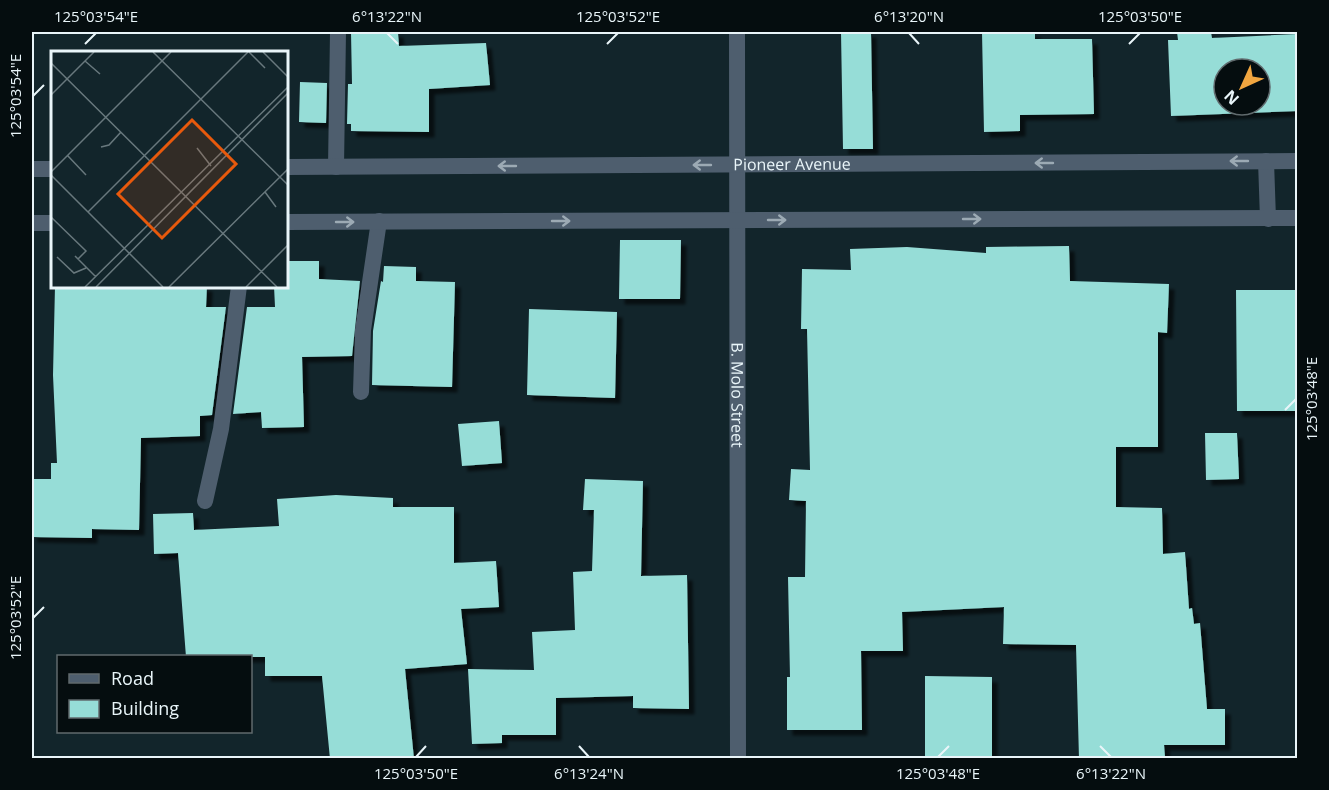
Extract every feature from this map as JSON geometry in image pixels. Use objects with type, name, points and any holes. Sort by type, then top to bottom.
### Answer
[{"type":"street","points":[[336,167],[338,32]]},
{"type":"street","name":"B. Molo Street","points":[[737,32],[735,220],[738,759]]},
{"type":"street","points":[[1266,161],[1268,219]]},
{"type":"street","name":"Pioneer Avenue","points":[[288,167],[1298,161]]},
{"type":"street","points":[[32,169],[51,169]]},
{"type":"street","points":[[288,222],[1298,218]]},
{"type":"street","points":[[361,392],[363,330],[379,221]]},
{"type":"street","points":[[32,223],[51,223]]},
{"type":"street","points":[[205,501],[221,429],[239,288]]},
{"type":"building","points":[[351,32],[398,32],[399,46],[486,43],[490,85],[429,89],[429,132],[351,131],[351,124],[347,124],[348,84],[352,84]]},
{"type":"building","points":[[841,32],[871,32],[873,149],[843,149]]},
{"type":"building","points":[[982,32],[1035,32],[1035,39],[1092,39],[1094,114],[1020,115],[1020,131],[984,132]]},
{"type":"building","points":[[1177,32],[1211,32],[1212,38],[1298,34],[1298,111],[1272,112],[1272,57],[1212,57],[1212,114],[1171,116],[1168,40],[1178,40]]},
{"type":"building","points":[[300,82],[327,83],[326,123],[299,122]]},
{"type":"building","points":[[620,240],[681,240],[680,299],[619,299]]},
{"type":"building","points":[[1069,246],[1070,281],[1169,284],[1167,333],[1158,332],[1158,447],[1116,447],[1116,507],[1162,508],[1163,554],[1185,552],[1189,609],[1192,608],[1194,624],[1200,623],[1207,709],[1225,709],[1225,745],[1164,745],[1165,757],[1079,759],[1076,645],[1003,644],[1004,607],[902,612],[903,651],[861,651],[862,730],[787,730],[787,677],[790,677],[788,577],[805,577],[806,501],[789,500],[791,469],[810,470],[807,329],[801,329],[802,269],[851,270],[850,249],[907,247],[986,253],[986,247]]},
{"type":"building","points":[[288,261],[319,261],[319,279],[360,281],[352,356],[302,357],[304,427],[262,428],[261,412],[233,414],[247,307],[275,307],[274,288],[288,288]]},
{"type":"building","points":[[384,266],[416,267],[416,281],[455,282],[452,387],[372,385],[373,331]]},
{"type":"building","points":[[55,288],[207,288],[206,307],[226,307],[212,415],[200,416],[200,436],[141,438],[139,530],[92,529],[92,538],[32,537],[32,479],[51,479],[51,463],[57,463],[53,375]]},
{"type":"building","points":[[1236,290],[1298,290],[1298,411],[1237,411]]},
{"type":"building","points":[[529,309],[617,312],[615,398],[527,395]]},
{"type":"building","points":[[499,421],[502,463],[462,466],[458,424]]},
{"type":"building","points":[[1205,433],[1237,433],[1239,479],[1206,480]]},
{"type":"building","points":[[585,479],[643,481],[641,576],[687,575],[689,709],[633,708],[633,696],[556,698],[556,735],[502,735],[502,743],[472,744],[468,669],[534,670],[532,632],[575,630],[573,572],[592,571],[594,510],[583,510]]},
{"type":"building","points":[[336,495],[393,498],[393,507],[454,507],[454,563],[496,561],[499,607],[461,609],[467,664],[405,669],[414,759],[330,759],[322,676],[265,676],[265,657],[186,655],[178,553],[154,554],[153,514],[193,513],[194,530],[279,526],[277,499]]},
{"type":"building","points":[[925,676],[992,677],[992,759],[925,759]]}]
